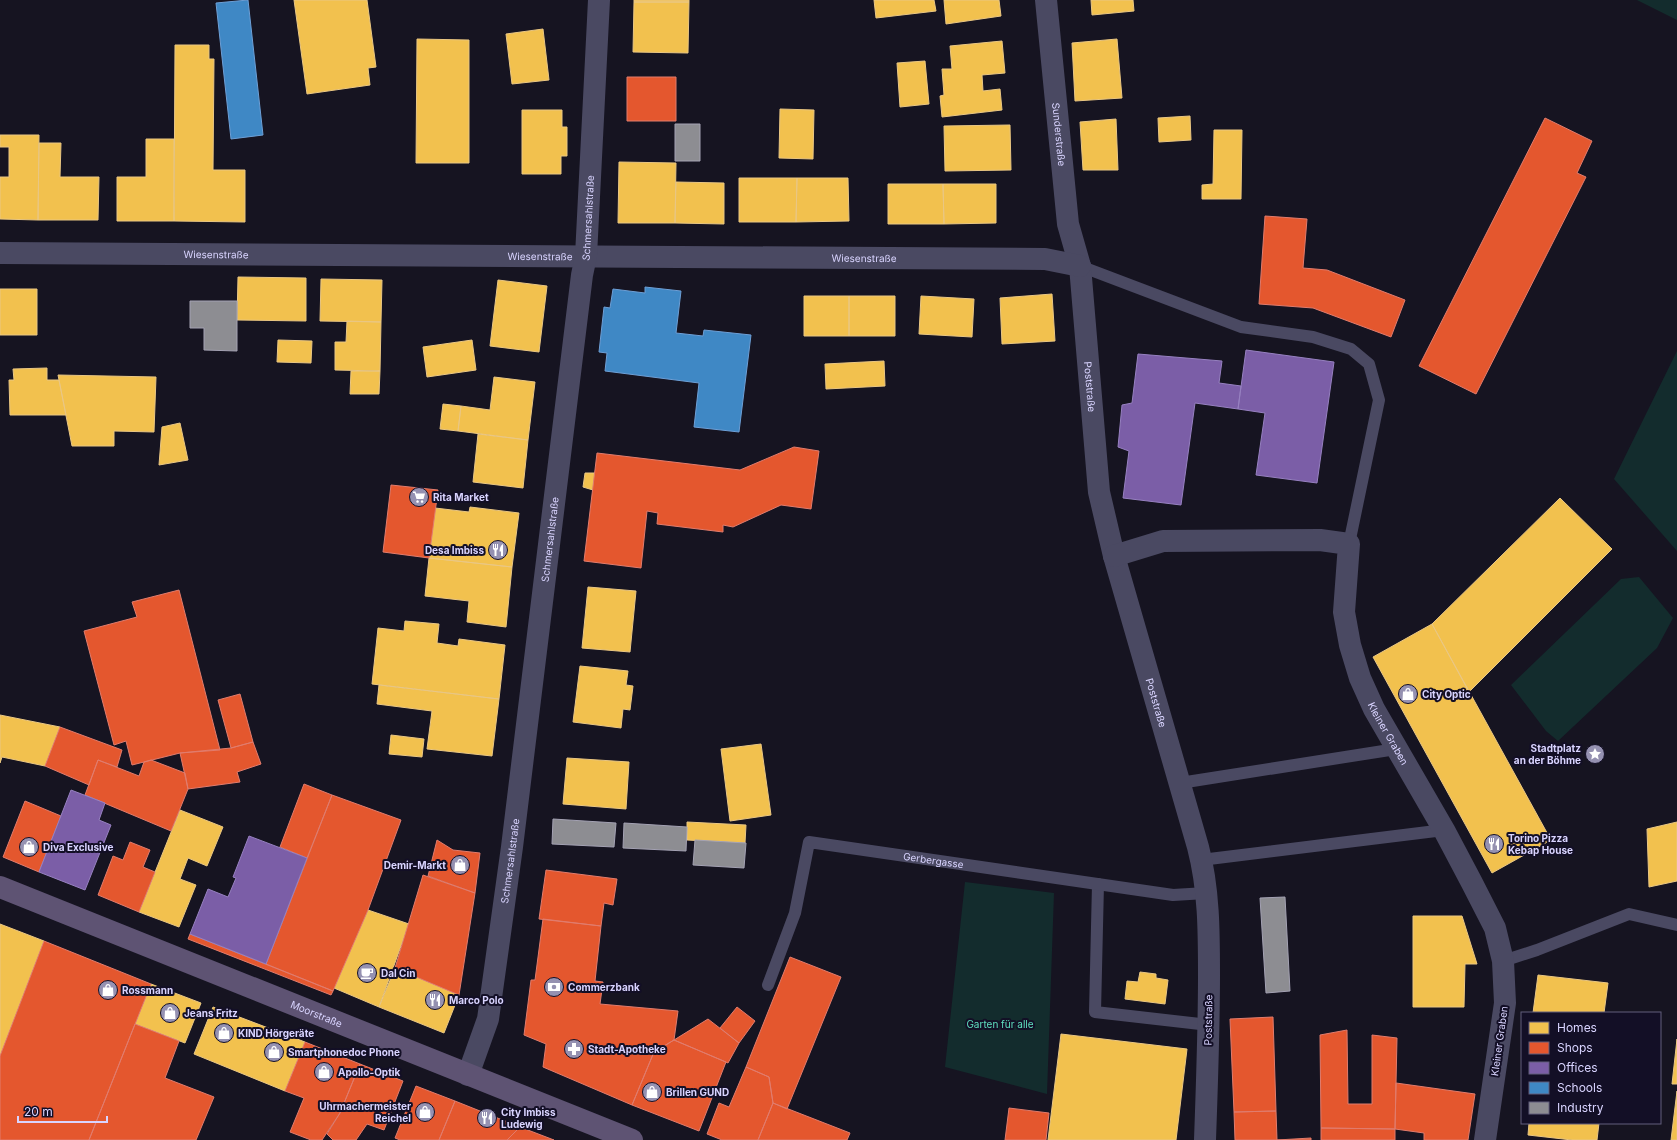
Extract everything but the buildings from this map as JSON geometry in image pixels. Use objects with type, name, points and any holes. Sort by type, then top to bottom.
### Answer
[{"type":"main road","name":"Moorstraße","points":[[0,887],[468,1075],[610,1136],[632,1140]]},
{"type":"street","name":"Schmersahlstraße","points":[[468,1075],[488,1019],[512,848],[582,275],[586,256],[599,0]]},
{"type":"street","name":"Sunderstraße","points":[[1046,0],[1068,224],[1080,266]]},
{"type":"street","name":"Wiesenstraße","points":[[0,253],[1045,259],[1080,266]]},
{"type":"street","name":"Poststraße","points":[[1080,266],[1099,492],[1114,556],[1201,860],[1206,893],[1209,928],[1209,1025],[1204,1140]]},
{"type":"street","points":[[1114,556],[1163,541],[1320,540],[1349,544]]},
{"type":"street","name":"Kleiner Graben","points":[[1349,544],[1344,612],[1350,645],[1360,678],[1396,749],[1444,830],[1495,928],[1503,961],[1504,1002],[1485,1140]]},
{"type":"lane","points":[[1080,266],[1241,327],[1313,338],[1351,349],[1369,364],[1379,400],[1349,544]]},
{"type":"lane","points":[[1180,783],[1396,749]]},
{"type":"lane","points":[[1201,860],[1444,830]]},
{"type":"lane","name":"Gerbergasse","points":[[768,985],[795,913],[809,842],[1173,895],[1206,893]]},
{"type":"lane","points":[[1098,884],[1094,1012],[1209,1025]]},
{"type":"lane","points":[[1503,961],[1537,950],[1629,914],[1677,925]]},
{"type":"green space","points":[[1637,0],[1677,0],[1677,20]]},
{"type":"green space","points":[[1677,351],[1677,551],[1614,479]]},
{"type":"green space","points":[[1639,577],[1673,618],[1657,648],[1558,741],[1546,731],[1511,685],[1621,579]]},
{"type":"green space","name":"Garten für alle","points":[[965,882],[1054,893],[1047,1094],[945,1067]]},
{"type":"place","name":"Rita Market","points":[[419,497]]},
{"type":"place","name":"Desa Imbiss","points":[[498,550]]},
{"type":"place","name":"City Optic","points":[[1408,694]]},
{"type":"place","name":"Stadtplatz an der Böhme","points":[[1595,754]]},
{"type":"place","name":"Torino Pizza Kebap House","points":[[1494,844]]},
{"type":"place","name":"Diva Exclusive","points":[[29,847]]},
{"type":"place","name":"Demir-Markt","points":[[460,865]]},
{"type":"place","name":"Dal Cin","points":[[367,973]]},
{"type":"place","name":"Commerzbank","points":[[554,987]]},
{"type":"place","name":"Rossmann","points":[[108,990]]},
{"type":"place","name":"Marco Polo","points":[[435,1000]]},
{"type":"place","name":"Jeans Fritz","points":[[170,1013]]},
{"type":"place","name":"KIND Hörgeräte","points":[[224,1033]]},
{"type":"place","name":"Stadt-Apotheke","points":[[574,1049]]},
{"type":"place","name":"Smartphonedoc Phone","points":[[274,1052]]},
{"type":"place","name":"Apollo-Optik","points":[[324,1072]]},
{"type":"place","name":"Brillen GUND","points":[[652,1092]]},
{"type":"place","name":"Uhrmachermeister Reichel","points":[[425,1112]]},
{"type":"place","name":"City Imbiss Ludewig","points":[[487,1118]]}]
